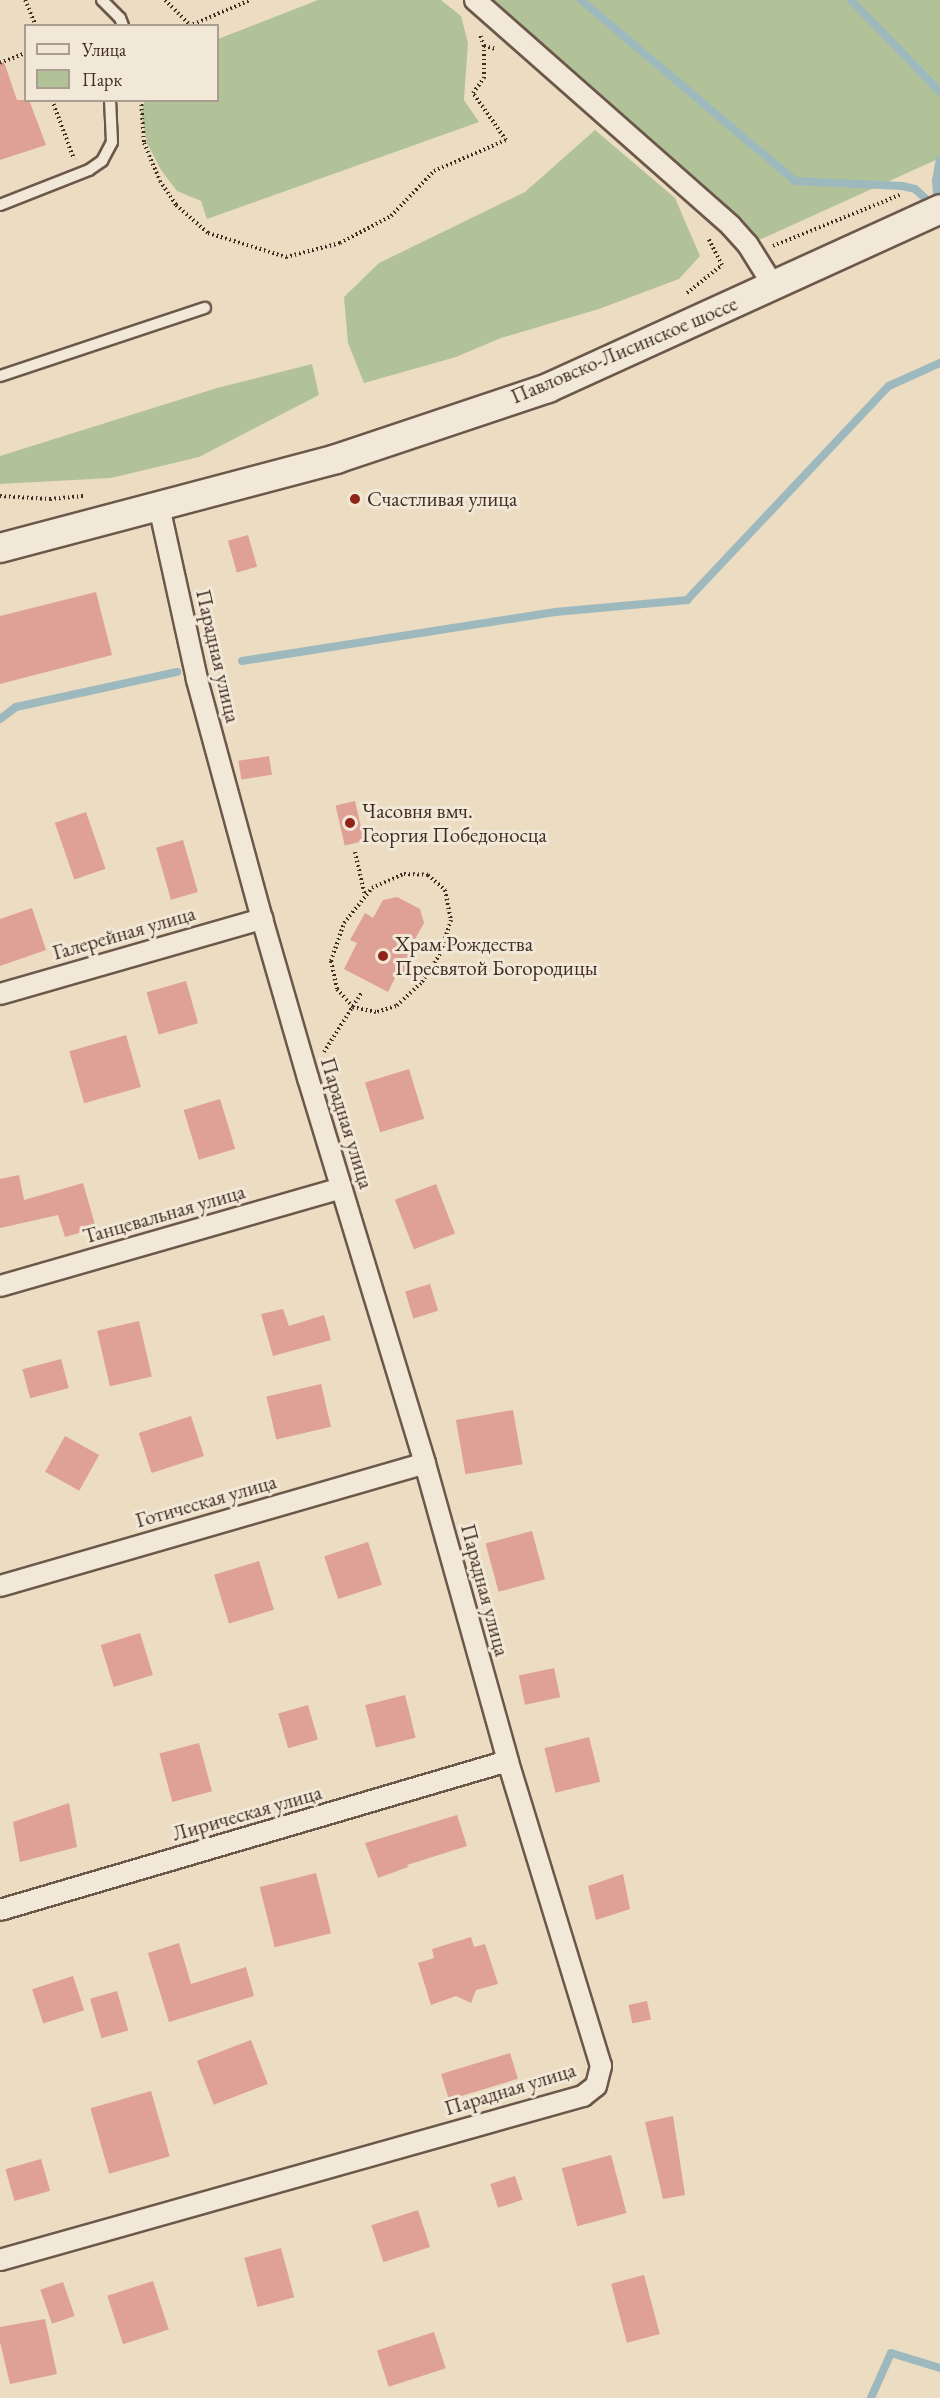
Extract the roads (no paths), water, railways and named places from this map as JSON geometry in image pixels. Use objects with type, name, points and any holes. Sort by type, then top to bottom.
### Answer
[{"type":"main road","name":"Павловско-Лисинское шоссе","points":[[0,548],[336,459],[548,388],[940,209]]},
{"type":"street","points":[[475,0],[731,226],[754,254],[772,285]]},
{"type":"street","name":"Парадная улица","points":[[0,2260],[572,2099],[590,2091],[600,2076],[601,2066],[508,1761],[425,1463],[262,919],[196,679],[159,506]]},
{"type":"street","name":"Галерейная улица","points":[[0,994],[262,919]]},
{"type":"street","name":"Танцевальная улица","points":[[0,1286],[341,1188]]},
{"type":"street","name":"Готическая улица","points":[[0,1586],[425,1463]]},
{"type":"street","name":"Лирическая улица","points":[[0,1910],[508,1761]]},
{"type":"lane","points":[[102,0],[120,18],[122,24]]},
{"type":"lane","points":[[0,205],[80,174],[102,161],[112,142],[110,102]]},
{"type":"lane","points":[[0,376],[206,309]]},
{"type":"waterway","points":[[581,0],[795,181],[902,186],[915,189],[933,205]]},
{"type":"waterway","points":[[851,0],[940,92]]},
{"type":"waterway","points":[[938,205],[936,181],[940,159]]},
{"type":"waterway","points":[[242,661],[555,612],[687,600],[889,386],[940,363]]},
{"type":"waterway","points":[[0,719],[16,707],[177,672]]},
{"type":"waterway","points":[[871,2398],[891,2353],[940,2368]]},
{"type":"place","name":"Счастливая улица","points":[[355,499]]},
{"type":"place","name":"Часовня вмч. Георгия Победоносца","points":[[350,823]]},
{"type":"place","name":"Храм Рождества Пресвятой Богородицы","points":[[383,956]]}]
